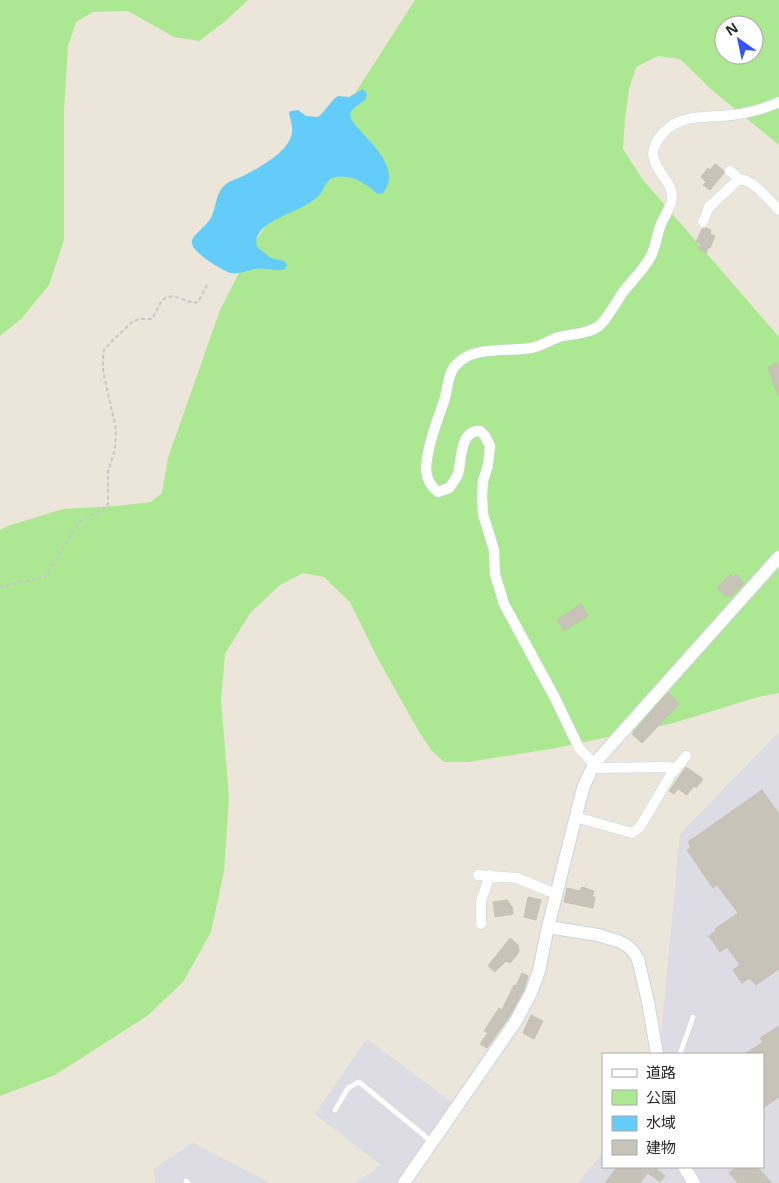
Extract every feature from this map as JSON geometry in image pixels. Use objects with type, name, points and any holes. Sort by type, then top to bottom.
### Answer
[{"type":"street","points":[[593,766],[579,748],[504,604],[495,574],[494,550],[483,514],[483,480],[488,465],[490,446],[488,439],[480,431],[476,431],[468,436],[461,452],[458,475],[449,488],[438,492],[426,478],[425,471],[433,431],[445,399],[450,375],[455,366],[465,358],[485,352],[534,347],[552,340],[583,333],[599,326],[650,258],[661,225],[672,203],[670,187],[656,165],[653,155],[655,145],[665,132],[680,122],[698,116],[730,115],[754,111],[779,102]]},
{"type":"street","points":[[730,171],[739,179],[745,179],[779,210]]},
{"type":"street","points":[[703,222],[709,207],[739,179]]},
{"type":"street","points":[[404,1183],[516,1021],[531,993],[583,788],[593,766],[779,557]]},
{"type":"street","points":[[576,818],[632,833],[640,827],[686,756]]},
{"type":"street","points":[[593,766],[669,767],[676,769]]},
{"type":"street","points":[[478,875],[517,878],[556,894]]},
{"type":"street","points":[[481,924],[481,901],[490,875]]},
{"type":"street","points":[[548,927],[598,935],[618,941],[632,950],[638,959],[657,1053]]},
{"type":"street","points":[[685,1168],[694,1183]]},
{"type":"lane","points":[[680,1053],[693,1017]]},
{"type":"lane","points":[[335,1110],[348,1088],[359,1082],[432,1142]]},
{"type":"path","points":[[0,586],[46,576],[79,522],[102,510],[108,504],[108,472],[115,450],[116,429],[103,371],[104,350],[132,322],[151,318],[169,296],[193,304],[198,302],[207,285]]},
{"type":"shaded area","points":[[779,732],[779,1183],[578,1183],[602,1153],[602,1168],[764,1168],[764,1053],[659,1053],[680,834]]},
{"type":"shaded area","points":[[367,1039],[454,1104],[400,1183],[355,1183],[381,1165],[315,1114]]},
{"type":"shaded area","points":[[193,1143],[270,1183],[156,1183],[153,1169]]},
{"type":"green space","points":[[0,0],[248,0],[223,23],[199,41],[174,37],[128,11],[93,12],[76,22],[68,46],[64,109],[64,240],[49,285],[22,318],[0,336]]},
{"type":"green space","points":[[415,0],[779,0],[779,145],[712,90],[680,59],[658,56],[636,67],[629,89],[623,149],[643,180],[779,337],[779,693],[758,697],[670,724],[556,748],[468,762],[444,762],[431,750],[418,730],[378,659],[350,602],[324,577],[303,573],[280,585],[250,613],[225,654],[221,700],[229,798],[224,871],[211,932],[183,982],[147,1016],[55,1075],[0,1096],[0,530],[63,509],[151,502],[162,493],[168,458],[220,310],[256,240],[343,112]]},
{"type":"water","points":[[363,89],[367,94],[366,99],[350,113],[351,119],[380,153],[386,163],[389,173],[388,183],[383,193],[378,194],[354,178],[342,176],[333,178],[328,181],[320,194],[305,206],[267,225],[260,231],[257,238],[257,247],[271,258],[284,261],[287,265],[284,270],[254,269],[240,273],[231,273],[214,265],[196,250],[192,245],[192,241],[211,218],[222,188],[271,160],[288,143],[292,132],[289,113],[291,111],[298,110],[306,116],[318,117],[338,96],[349,97]]},
{"type":"building","points":[[715,164],[724,173],[710,190],[703,185],[706,182],[701,177],[708,168],[710,170]]},
{"type":"building","points":[[702,229],[711,230],[710,234],[715,236],[706,253],[698,249],[701,244],[696,242]]},
{"type":"building","points":[[779,363],[779,396],[778,396],[768,367]]},
{"type":"building","points":[[731,574],[733,577],[736,574],[744,583],[729,597],[728,595],[726,597],[717,588]]},
{"type":"building","points":[[581,604],[588,616],[564,631],[557,620]]},
{"type":"building","points":[[667,694],[670,694],[679,704],[642,743],[632,734]]},
{"type":"building","points":[[686,767],[703,779],[687,795],[678,789],[674,794],[669,791]]},
{"type":"building","points":[[762,790],[779,814],[779,969],[756,985],[749,978],[742,983],[733,970],[740,965],[727,947],[720,952],[709,936],[716,931],[715,929],[738,913],[717,885],[713,888],[687,850],[691,847],[688,842]]},
{"type":"building","points":[[582,887],[594,891],[592,897],[595,897],[593,908],[564,902],[567,888],[580,891]]},
{"type":"building","points":[[528,897],[541,900],[536,920],[524,917]]},
{"type":"building","points":[[508,900],[510,906],[512,906],[513,914],[495,917],[493,902]]},
{"type":"building","points":[[510,938],[518,945],[519,951],[510,963],[506,961],[495,972],[488,966]]},
{"type":"building","points":[[522,973],[528,976],[524,990],[509,1017],[487,1048],[480,1044],[488,1033],[484,1031],[499,1008],[502,1010]]},
{"type":"building","points":[[531,1015],[543,1021],[534,1039],[523,1033]]},
{"type":"building","points":[[779,1026],[779,1097],[764,1107],[764,1053],[746,1053],[763,1042],[760,1038]]},
{"type":"building","points":[[616,1168],[655,1168],[665,1176],[660,1182],[648,1173],[640,1183],[605,1183]]},
{"type":"building","points":[[735,1168],[758,1168],[772,1183],[738,1183],[729,1173]]}]
